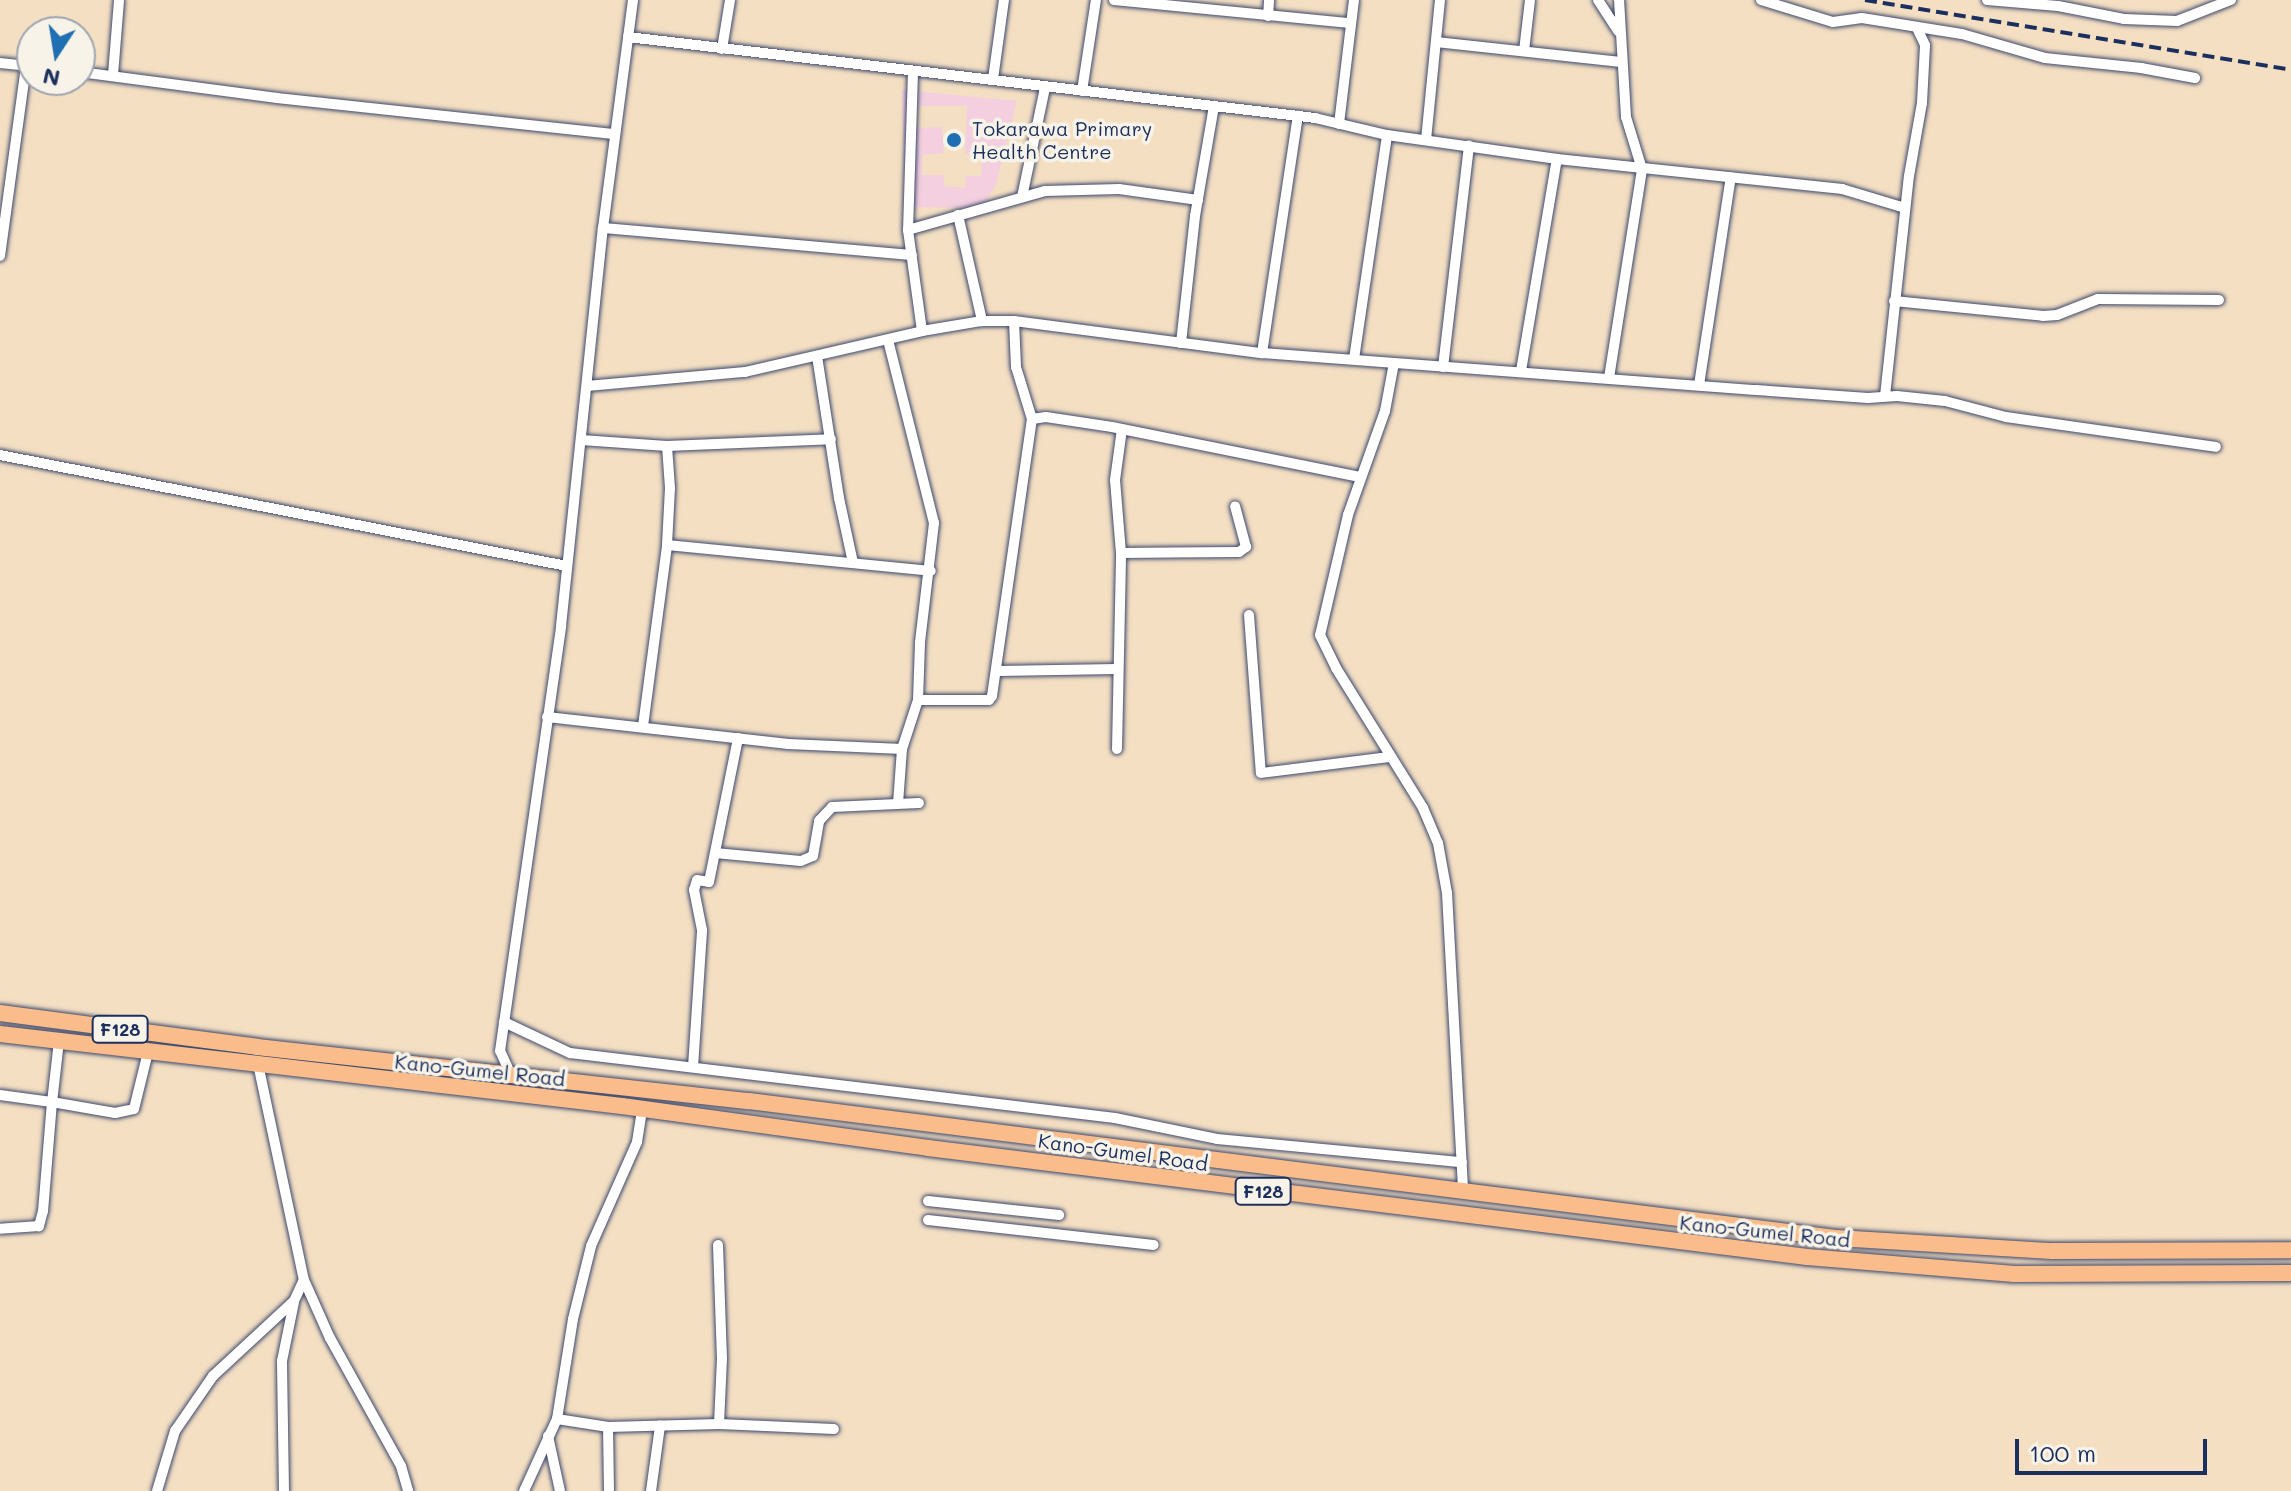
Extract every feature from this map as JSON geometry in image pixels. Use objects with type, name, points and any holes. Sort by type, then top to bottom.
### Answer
[{"type":"main road","name":"Kano-Gumel Road","points":[[0,1013],[1047,1138],[1837,1238],[2013,1249],[2291,1250]]},
{"type":"main road","points":[[111,1046],[113,1028]]},
{"type":"main road","name":"Kano-Gumel Road","points":[[0,1034],[622,1106],[642,1112],[1755,1251],[2014,1274],[2291,1273]]},
{"type":"main road","points":[[1042,1161],[1047,1138]]},
{"type":"main road","points":[[2013,1249],[2014,1274]]},
{"type":"street","points":[[113,75],[119,0]]},
{"type":"street","points":[[510,1073],[500,1051],[542,772],[603,228],[633,0]]},
{"type":"street","points":[[722,49],[730,0]]},
{"type":"street","points":[[993,79],[1004,0]]},
{"type":"street","points":[[1082,91],[1096,0]]},
{"type":"street","points":[[1114,0],[1184,3],[1268,16],[1350,23]]},
{"type":"street","points":[[1268,16],[1269,0]]},
{"type":"street","points":[[1339,124],[1354,0]]},
{"type":"street","points":[[1426,140],[1440,0]]},
{"type":"street","points":[[1524,51],[1530,0]]},
{"type":"street","points":[[1598,0],[1619,33]]},
{"type":"street","points":[[1609,378],[1642,169],[1626,117],[1619,0]]},
{"type":"street","points":[[1761,0],[1833,22],[1862,18],[1996,43],[2045,58],[2141,68],[2195,78]]},
{"type":"street","points":[[1987,0],[2149,21],[2177,21],[2231,0]]},
{"type":"street","points":[[1885,396],[1905,208],[1922,103],[1925,45],[1917,28]]},
{"type":"street","points":[[1925,45],[1939,31]]},
{"type":"street","points":[[628,37],[1298,116],[1387,135],[1557,159],[1842,189],[1905,208]]},
{"type":"street","points":[[1436,42],[1621,62]]},
{"type":"street","points":[[913,72],[908,230],[922,331]]},
{"type":"street","points":[[96,73],[277,98],[615,134]]},
{"type":"street","points":[[1022,197],[1045,88]]},
{"type":"street","points":[[0,256],[24,96]]},
{"type":"street","points":[[1181,343],[1198,200],[1214,106]]},
{"type":"street","points":[[1262,353],[1298,116]]},
{"type":"street","points":[[1354,359],[1387,135]]},
{"type":"street","points":[[1443,367],[1469,146]]},
{"type":"street","points":[[1521,371],[1557,159]]},
{"type":"street","points":[[1699,385],[1731,177]]},
{"type":"street","points":[[908,230],[1022,197],[1069,189],[1119,189],[1198,200]]},
{"type":"street","points":[[958,215],[982,321]]},
{"type":"street","points":[[603,228],[912,255]]},
{"type":"street","points":[[1894,301],[2043,316],[2057,315],[2098,299],[2219,300]]},
{"type":"street","points":[[587,386],[745,372],[922,331],[982,321],[1014,321],[1262,353],[1945,401],[2006,417],[2216,447]]},
{"type":"street","points":[[918,700],[989,700],[998,671],[1032,419],[1016,367],[1014,321]]},
{"type":"street","points":[[888,340],[934,523],[931,571],[920,643],[918,700],[902,749],[898,803]]},
{"type":"street","points":[[817,356],[853,563]]},
{"type":"street","points":[[1394,363],[1385,411],[1360,477],[1320,635],[1434,828],[1443,869],[1463,1190]]},
{"type":"street","points":[[1032,419],[1067,419],[1360,477]]},
{"type":"street","points":[[1117,749],[1116,669],[1120,645],[1121,553],[1115,480],[1122,429]]},
{"type":"street","points":[[581,440],[667,446],[831,439]]},
{"type":"street","points":[[643,726],[667,545],[670,488],[667,446]]},
{"type":"street","points":[[0,455],[567,566]]},
{"type":"street","points":[[1121,553],[1239,552],[1246,547],[1235,506]]},
{"type":"street","points":[[667,545],[931,571]]},
{"type":"street","points":[[1249,615],[1261,773],[1390,757]]},
{"type":"street","points":[[998,671],[1116,669]]},
{"type":"street","points":[[547,717],[738,738],[902,749]]},
{"type":"street","points":[[693,1067],[702,930],[694,890],[697,880],[709,882],[738,738]]},
{"type":"street","points":[[715,853],[801,861],[813,856],[819,821],[826,810],[838,805],[919,803]]},
{"type":"street","points":[[504,1022],[570,1053],[1115,1118],[1217,1139],[1462,1162]]},
{"type":"street","points":[[0,1229],[39,1226],[59,1041]]},
{"type":"street","points":[[0,1095],[115,1113],[134,1109],[148,1052]]},
{"type":"street","points":[[258,1064],[304,1280],[330,1338],[401,1466],[408,1491]]},
{"type":"street","points":[[524,1491],[557,1419],[583,1273],[591,1246],[637,1142],[642,1112]]},
{"type":"street","points":[[928,1201],[1059,1215]]},
{"type":"street","points":[[928,1220],[1154,1245]]},
{"type":"street","points":[[718,1245],[722,1358],[719,1424]]},
{"type":"street","points":[[284,1491],[282,1361],[294,1301],[304,1280]]},
{"type":"street","points":[[157,1491],[175,1431],[213,1376],[294,1301]]},
{"type":"street","points":[[557,1419],[608,1427],[719,1424],[834,1429]]},
{"type":"street","points":[[651,1491],[660,1426]]},
{"type":"street","points":[[608,1427],[609,1491]]},
{"type":"street","points":[[548,1436],[560,1491]]},
{"type":"shaded area","points":[[902,90],[1017,101],[996,185],[982,208],[906,207]],"holes":[[[916,106],[967,106],[965,154],[983,155],[981,176],[966,176],[965,188],[944,186],[944,175],[922,175],[922,155],[944,153],[942,127],[915,128]]]},
{"type":"railway","points":[[1865,0],[2291,70]]},
{"type":"place","name":"Tokarawa Primary Health Centre","points":[[954,140]]}]
